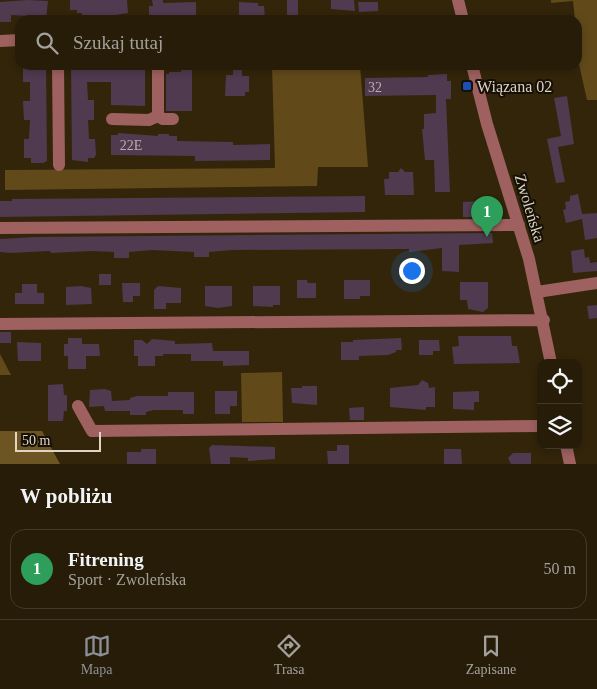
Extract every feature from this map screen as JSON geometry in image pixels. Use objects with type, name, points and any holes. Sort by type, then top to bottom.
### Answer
[{"type":"street","points":[[458,0],[461,15]]},
{"type":"street","points":[[0,40],[15,40]]},
{"type":"street","points":[[58,70],[59,166]]},
{"type":"street","points":[[158,70],[158,116]]},
{"type":"street","name":"Zwoleńska","points":[[473,70],[487,124],[519,225],[537,292],[550,359]]},
{"type":"street","points":[[158,116],[163,119],[173,119]]},
{"type":"street","points":[[112,119],[149,120],[158,116]]},
{"type":"street","points":[[0,228],[519,225]]},
{"type":"street","points":[[537,292],[597,283]]},
{"type":"street","points":[[0,324],[544,320]]},
{"type":"street","points":[[78,406],[92,431],[537,426]]},
{"type":"street","points":[[567,449],[570,464]]},
{"type":"shaded area","points":[[551,0],[597,0],[597,100],[587,100],[580,70],[582,70],[582,15],[574,15],[573,1],[551,3]]},
{"type":"shaded area","points":[[272,70],[360,70],[368,167],[318,167],[317,186],[5,190],[5,170],[275,168]]},
{"type":"shaded area","points":[[0,354],[11,375],[0,375]]},
{"type":"shaded area","points":[[282,372],[283,422],[242,422],[241,373]]},
{"type":"shaded area","points":[[0,431],[42,431],[60,464],[0,464]]},
{"type":"building","points":[[70,0],[127,0],[128,13],[82,15],[82,13],[77,13],[77,10],[70,10]]},
{"type":"building","points":[[152,0],[163,0],[163,3],[196,2],[196,15],[149,15],[149,6],[153,6]]},
{"type":"building","points":[[287,0],[298,0],[298,15],[287,15]]},
{"type":"building","points":[[331,0],[354,0],[355,11],[331,9]]},
{"type":"building","points":[[48,1],[47,15],[11,15],[11,22],[0,22],[0,2]]},
{"type":"building","points":[[239,2],[258,3],[258,6],[264,6],[265,15],[239,15]]},
{"type":"building","points":[[358,2],[378,2],[378,11],[359,12]]},
{"type":"building","points":[[23,70],[46,70],[47,161],[43,163],[31,163],[31,158],[24,158],[24,139],[29,139],[30,120],[24,120],[23,101],[30,101],[30,82],[23,82]]},
{"type":"building","points":[[71,70],[145,70],[145,106],[111,105],[111,82],[87,82],[88,100],[94,100],[94,120],[88,120],[89,139],[95,139],[96,155],[94,158],[88,158],[88,162],[72,160]]},
{"type":"building","points":[[181,70],[192,70],[192,111],[166,111],[166,74],[169,74],[169,72],[181,72]]},
{"type":"building","points":[[233,70],[242,70],[242,76],[249,76],[249,92],[245,92],[245,96],[225,96],[226,75],[233,75]]},
{"type":"building","points":[[447,74],[447,81],[451,81],[451,99],[446,99],[450,192],[435,192],[434,160],[425,160],[422,129],[424,129],[424,114],[436,113],[436,95],[365,96],[365,78],[428,77],[428,75]]},
{"type":"building","points":[[567,96],[574,144],[558,147],[565,182],[556,183],[547,139],[561,136],[554,98]]},
{"type":"building","points":[[118,133],[158,136],[158,134],[169,134],[169,136],[177,136],[177,141],[233,142],[233,145],[270,144],[270,160],[195,161],[195,156],[111,155],[111,135],[118,135]]},
{"type":"building","points":[[401,168],[405,172],[413,172],[414,195],[385,195],[384,179],[389,179],[389,172],[398,172]]},
{"type":"building","points":[[578,194],[582,214],[597,213],[597,238],[585,240],[582,219],[566,223],[563,210],[566,209],[565,202],[570,201],[570,196]]},
{"type":"building","points":[[365,196],[365,212],[0,217],[0,201],[12,201],[12,199]]},
{"type":"building","points":[[483,201],[487,211],[491,211],[491,217],[463,217],[463,202]]},
{"type":"building","points":[[492,233],[493,243],[459,245],[459,272],[442,271],[442,248],[409,252],[409,249],[232,250],[209,252],[209,257],[194,257],[194,252],[152,250],[129,252],[129,258],[114,258],[114,252],[0,252],[0,239],[35,237]]},
{"type":"building","points":[[584,249],[585,258],[589,257],[590,263],[597,262],[597,271],[573,273],[571,251]]},
{"type":"building","points":[[99,274],[111,274],[111,285],[99,285]]},
{"type":"building","points":[[297,280],[307,280],[308,283],[316,283],[316,298],[297,298]]},
{"type":"building","points":[[344,280],[370,280],[370,296],[360,296],[360,299],[344,299]]},
{"type":"building","points":[[460,282],[488,282],[488,308],[483,312],[468,309],[467,300],[460,300]]},
{"type":"building","points":[[122,283],[140,283],[140,296],[133,296],[133,302],[123,302]]},
{"type":"building","points":[[22,284],[37,284],[37,293],[44,293],[44,304],[15,304],[15,293],[22,293]]},
{"type":"building","points":[[81,286],[91,288],[92,304],[66,305],[66,287]]},
{"type":"building","points":[[158,286],[181,288],[181,303],[166,303],[166,309],[154,309],[154,290]]},
{"type":"building","points":[[205,286],[232,286],[232,306],[218,308],[205,306]]},
{"type":"building","points":[[253,286],[280,286],[280,305],[273,305],[273,307],[253,306]]},
{"type":"building","points":[[597,305],[597,318],[589,319],[587,306]]},
{"type":"building","points":[[0,332],[11,332],[11,343],[0,343]]},
{"type":"building","points":[[458,336],[511,336],[512,346],[517,346],[520,363],[454,364],[452,347],[459,346]]},
{"type":"building","points":[[68,338],[82,338],[82,344],[99,344],[100,356],[86,356],[86,369],[68,369],[68,356],[64,356],[64,344],[68,344]]},
{"type":"building","points":[[401,338],[402,350],[396,350],[396,352],[388,355],[359,356],[359,360],[341,360],[341,342]]},
{"type":"building","points":[[152,339],[175,341],[175,344],[212,343],[213,351],[249,351],[249,365],[223,366],[223,361],[191,361],[191,354],[163,354],[163,356],[155,356],[155,366],[138,366],[138,356],[134,356],[134,340],[142,340],[147,344]]},
{"type":"building","points":[[419,340],[439,340],[440,351],[433,351],[433,355],[419,355]]},
{"type":"building","points":[[17,342],[41,343],[41,361],[18,361]]},
{"type":"building","points":[[422,380],[428,383],[429,388],[435,387],[435,407],[426,407],[426,410],[390,407],[390,388],[418,385]]},
{"type":"building","points":[[63,384],[64,395],[67,395],[67,411],[64,411],[63,421],[48,421],[48,385]]},
{"type":"building","points":[[302,386],[317,386],[317,405],[292,403],[291,388],[302,388]]},
{"type":"building","points":[[105,389],[111,391],[112,401],[130,400],[130,398],[137,396],[168,396],[168,392],[194,392],[194,414],[183,414],[183,410],[154,410],[146,412],[146,415],[130,415],[130,411],[105,411],[104,406],[89,407],[90,390]]},
{"type":"building","points":[[215,391],[237,391],[237,406],[230,406],[230,414],[215,414]]},
{"type":"building","points":[[479,391],[479,402],[474,402],[474,410],[453,409],[453,392]]},
{"type":"building","points":[[364,407],[364,420],[350,420],[349,408]]},
{"type":"building","points":[[212,445],[275,447],[275,459],[248,461],[248,458],[230,457],[230,464],[211,464],[209,448]]},
{"type":"building","points":[[337,445],[349,445],[349,464],[328,464],[327,451],[337,451]]},
{"type":"building","points":[[141,449],[156,449],[156,464],[127,464],[127,452],[141,452]]},
{"type":"building","points":[[444,449],[461,449],[462,464],[444,464]]},
{"type":"building","points":[[513,453],[531,453],[531,464],[511,464],[508,458]]},
{"type":"place","name":"Wiązana 02","points":[[467,86]]},
{"type":"place","name":"Fitrening","points":[[487,237]]}]
